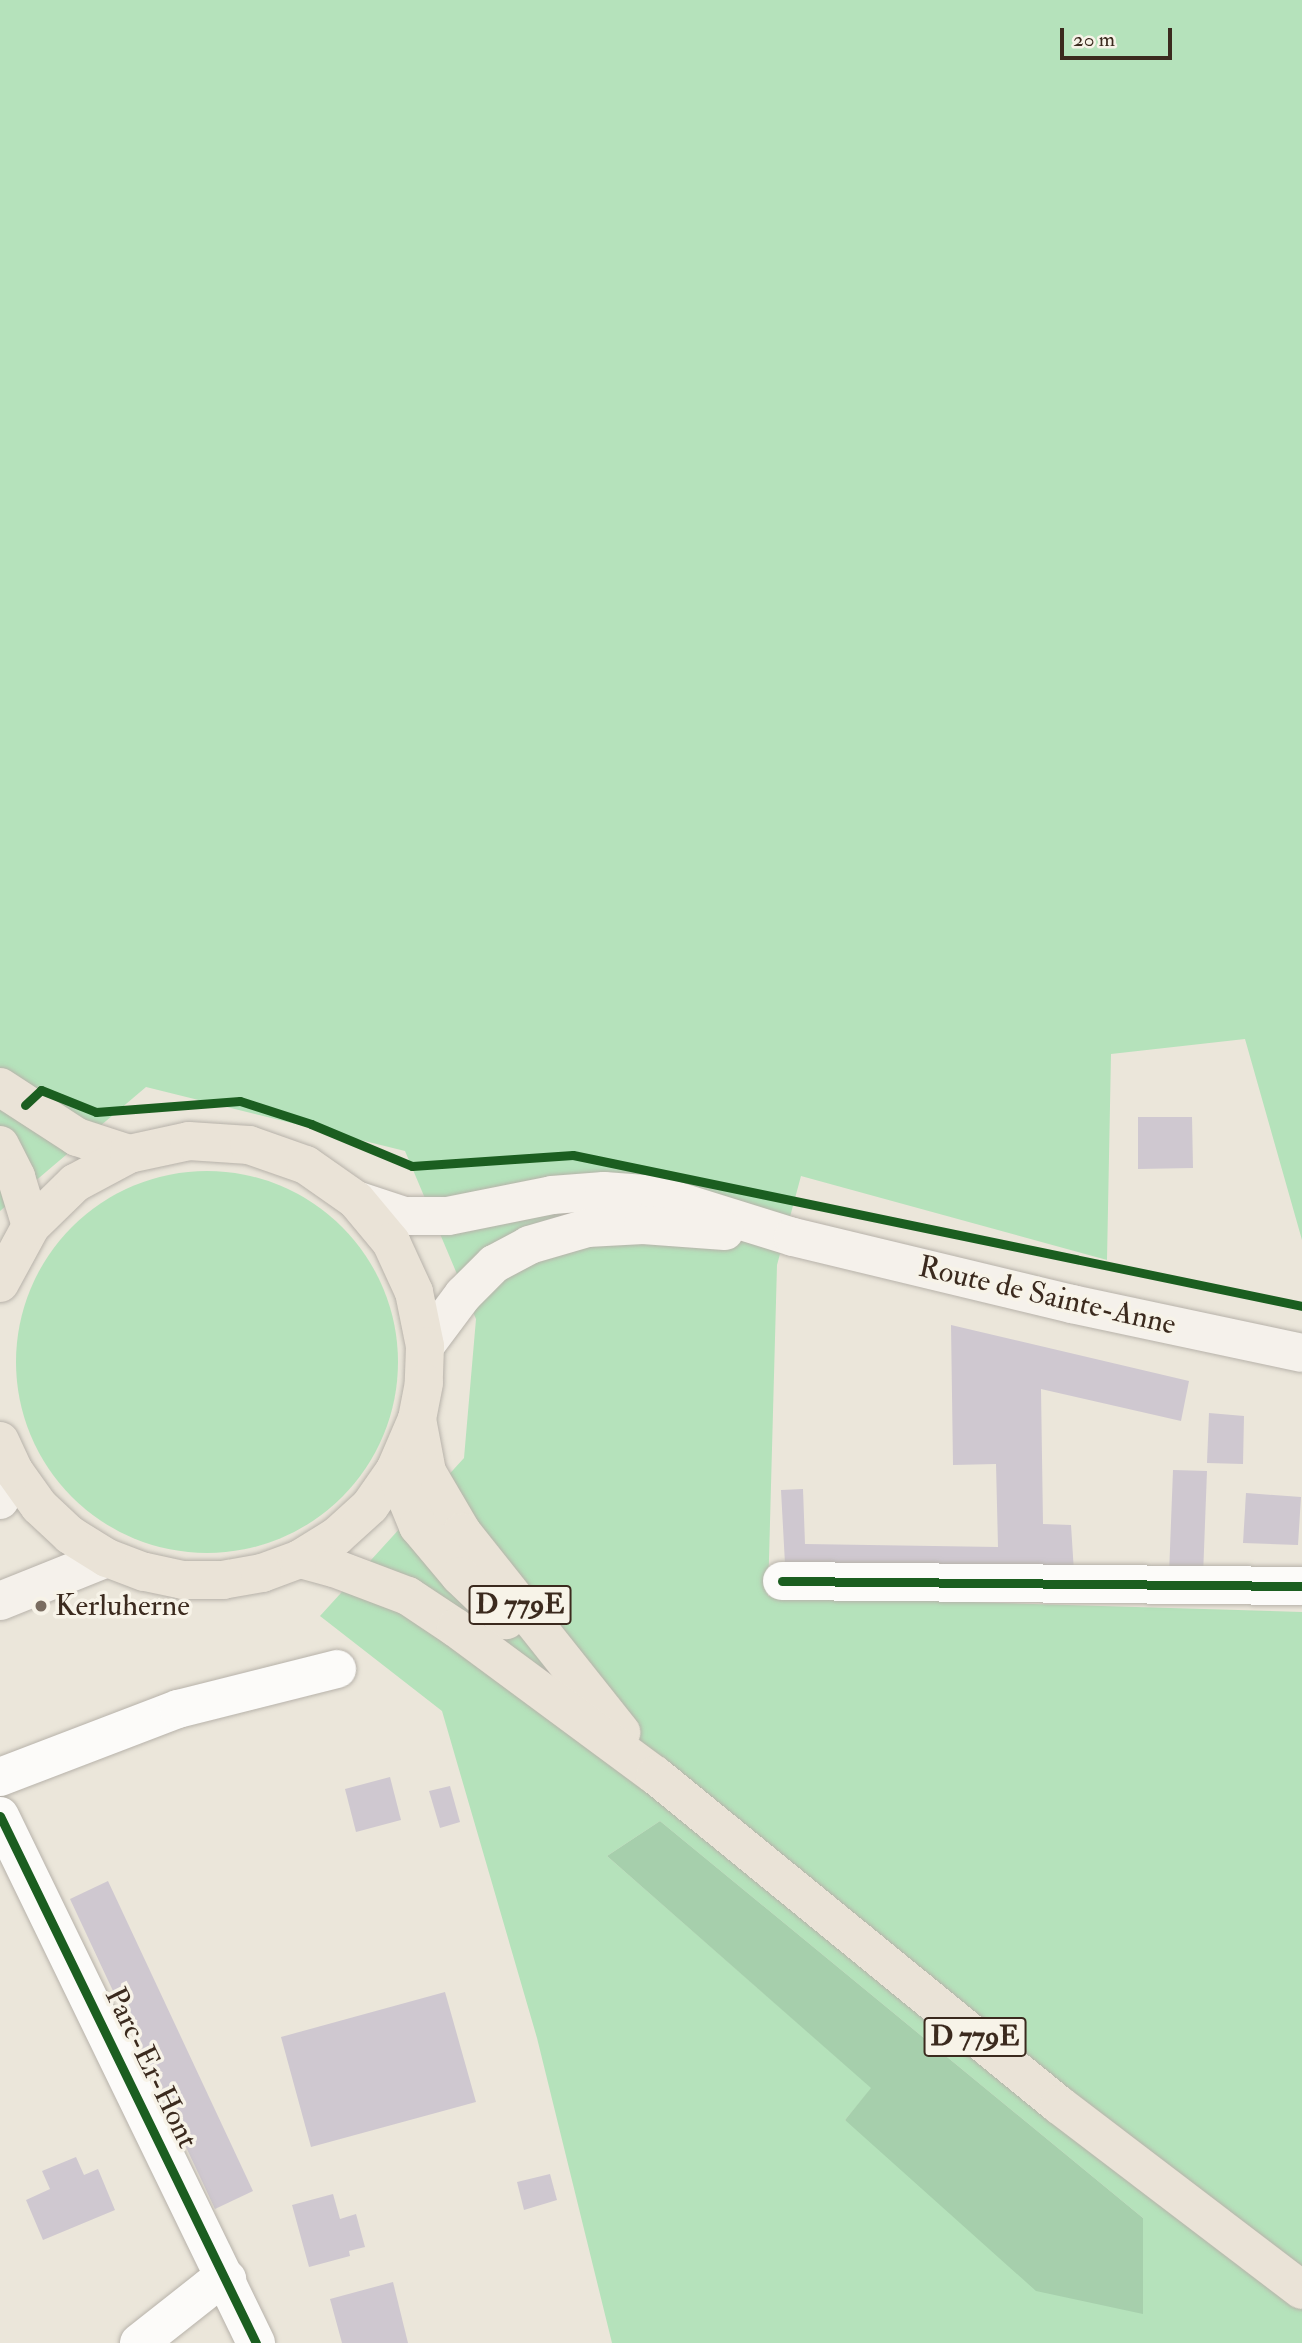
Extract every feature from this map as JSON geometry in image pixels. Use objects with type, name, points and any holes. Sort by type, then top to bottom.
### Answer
[{"type":"main road","points":[[0,1087],[77,1136],[129,1154]]},
{"type":"main road","points":[[1,1267],[31,1226],[75,1183],[129,1154],[189,1141],[249,1145],[306,1165],[356,1200],[391,1242],[414,1292],[425,1346],[424,1382],[417,1419],[395,1470],[370,1506],[337,1536],[300,1559],[262,1573],[223,1580],[183,1580],[144,1572],[107,1558],[70,1535],[5,1471]]},
{"type":"main road","points":[[0,1144],[16,1177],[31,1226]]},
{"type":"main road","name":"Route de Sainte-Anne","points":[[356,1200],[404,1216],[449,1216],[552,1195],[604,1191],[658,1195],[793,1237],[1072,1304],[1302,1353]]},
{"type":"main road","name":"Route de Sainte-Anne","points":[[425,1346],[463,1295],[494,1264],[529,1245],[587,1228],[643,1225],[793,1237]]},
{"type":"main road","name":"D 779E","points":[[417,1419],[427,1472],[462,1532],[655,1775]]},
{"type":"main road","name":"D 779E","points":[[395,1470],[418,1526],[460,1576],[598,1705]]},
{"type":"main road","points":[[0,1601],[107,1558]]},
{"type":"main road","name":"D 779E","points":[[300,1559],[334,1568],[408,1596],[456,1628],[655,1775],[1059,2105],[1302,2290]]},
{"type":"street","points":[[782,1581],[1302,1586]]},
{"type":"street","points":[[0,1777],[178,1709],[337,1669]]},
{"type":"street","name":"Parc-Er-Hont","points":[[0,1816],[256,2343]]},
{"type":"street","points":[[139,2343],[210,2287],[227,2279]]},
{"type":"green space","points":[[0,0],[1302,0],[1302,1240],[1245,1039],[1111,1054],[1107,1260],[801,1176],[777,1265],[768,1596],[1302,1612],[1302,2343],[612,2343],[537,2038],[442,1711],[320,1616],[464,1458],[476,1319],[405,1151],[146,1087],[0,1211]],"holes":[[[660,1821],[1143,2218],[1143,2313],[845,2120],[872,2088],[607,1856]]]},
{"type":"green space","points":[[207,1171],[244,1175],[280,1186],[313,1203],[342,1227],[366,1256],[383,1289],[394,1325],[398,1362],[394,1399],[383,1435],[366,1468],[342,1497],[313,1521],[280,1538],[244,1549],[207,1553],[170,1549],[134,1538],[101,1521],[72,1497],[48,1468],[31,1435],[20,1399],[16,1362],[20,1325],[31,1289],[48,1256],[72,1227],[101,1203],[134,1186],[170,1175]]},
{"type":"green space","points":[[660,1821],[1143,2218],[1143,2314],[1036,2291],[845,2120],[871,2088],[607,1856]]},
{"type":"building","points":[[1138,1117],[1192,1117],[1193,1168],[1138,1169]]},
{"type":"building","points":[[951,1325],[1189,1381],[1181,1421],[1041,1389],[1043,1524],[1071,1525],[1074,1572],[785,1564],[781,1490],[803,1489],[805,1544],[998,1547],[996,1464],[953,1465]]},
{"type":"building","points":[[1209,1413],[1244,1416],[1243,1464],[1207,1463]]},
{"type":"building","points":[[1173,1470],[1207,1471],[1203,1576],[1169,1575]]},
{"type":"building","points":[[1246,1493],[1301,1497],[1298,1545],[1243,1543]]},
{"type":"building","points":[[390,1777],[401,1820],[356,1832],[345,1789]]},
{"type":"building","points":[[450,1786],[460,1822],[440,1828],[429,1791]]},
{"type":"building","points":[[108,1881],[253,2191],[215,2209],[70,1899]]},
{"type":"building","points":[[445,1992],[476,2102],[311,2147],[281,2037]]},
{"type":"building","points":[[76,2157],[84,2175],[98,2169],[115,2210],[43,2240],[26,2200],[50,2189],[42,2171]]},
{"type":"building","points":[[550,2174],[557,2200],[524,2210],[517,2182]]},
{"type":"building","points":[[333,2194],[340,2219],[356,2214],[365,2247],[349,2251],[350,2256],[309,2267],[292,2205]]},
{"type":"building","points":[[393,2282],[408,2343],[342,2343],[330,2299]]},
{"type":"cycle path","points":[[25,1105],[41,1090],[96,1112],[240,1101],[311,1124],[412,1166],[573,1155],[1302,1306]]},
{"type":"cycle path","points":[[782,1581],[1302,1586]]},
{"type":"cycle path","points":[[0,1816],[256,2343]]},
{"type":"place","name":"Kerluherne","points":[[41,1606]]}]
